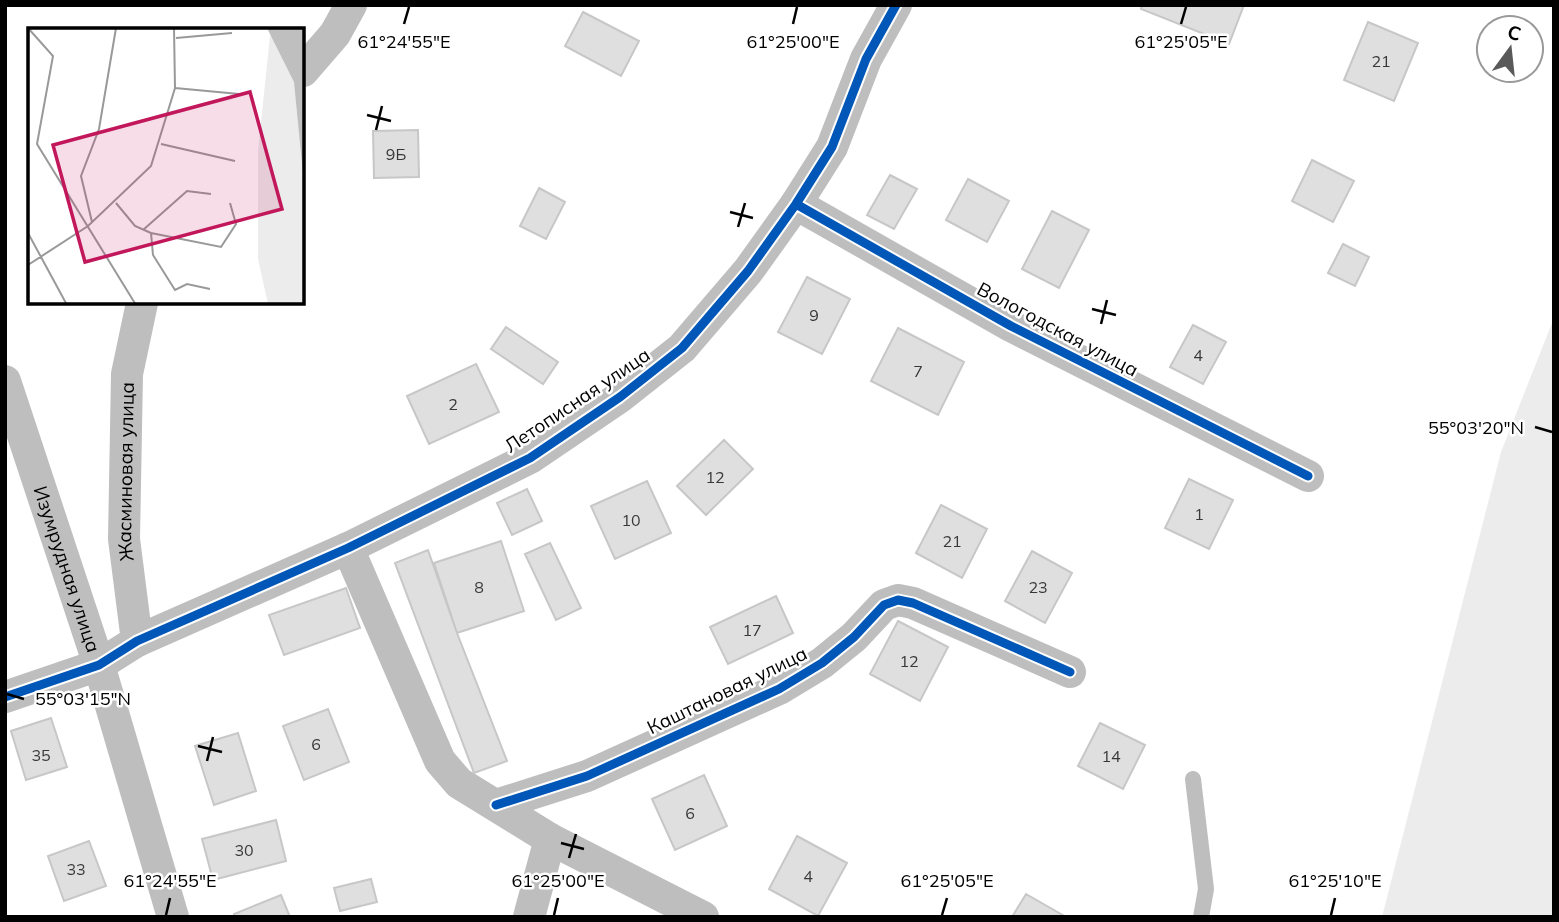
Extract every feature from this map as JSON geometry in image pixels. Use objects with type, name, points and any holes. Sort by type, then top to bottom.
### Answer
[{"type":"street","points":[[304,70],[335,34],[351,5]]},
{"type":"street","name":"Летописная улица","points":[[5,697],[99,665],[137,641],[348,548],[530,458],[630,389],[682,348],[748,271],[796,204],[832,147],[866,59],[896,5]]},
{"type":"street","name":"Вологодская улица","points":[[796,204],[1011,326],[1308,476]]},
{"type":"street","name":"Жасминовая улица","points":[[137,641],[124,525],[127,374],[142,304]]},
{"type":"street","name":"Изумрудная улица","points":[[5,381],[99,665],[173,917]]},
{"type":"street","points":[[348,548],[440,761],[459,783],[550,839],[703,917]]},
{"type":"street","name":"Каштановая улица","points":[[496,805],[587,776],[779,689],[822,663],[854,637],[884,605],[898,600],[913,603],[1070,672]]},
{"type":"street","points":[[529,917],[550,839]]},
{"type":"lane","points":[[1193,779],[1206,890],[1201,917]]},
{"type":"shaded area","points":[[1554,318],[1554,917],[1382,917],[1501,452]]},
{"type":"building","points":[[1142,5],[1244,5],[1229,44],[1141,9]]},
{"type":"building","points":[[583,12],[639,41],[621,76],[565,46]]},
{"type":"building","points":[[1368,22],[1418,43],[1394,101],[1344,80]]},
{"type":"building","points":[[418,130],[419,177],[374,178],[373,131]]},
{"type":"building","points":[[1312,160],[1354,181],[1333,222],[1292,201]]},
{"type":"building","points":[[890,175],[917,189],[894,229],[867,215]]},
{"type":"building","points":[[968,179],[1009,201],[987,242],[946,220]]},
{"type":"building","points":[[539,188],[565,202],[546,239],[520,226]]},
{"type":"building","points":[[1052,211],[1089,230],[1059,288],[1022,269]]},
{"type":"building","points":[[1343,244],[1369,257],[1355,286],[1328,273]]},
{"type":"building","points":[[807,277],[850,299],[822,354],[778,332]]},
{"type":"building","points":[[1193,325],[1226,342],[1203,384],[1170,367]]},
{"type":"building","points":[[506,327],[558,362],[543,384],[491,349]]},
{"type":"building","points":[[898,328],[964,362],[938,415],[871,381]]},
{"type":"building","points":[[476,364],[499,412],[429,444],[407,396]]},
{"type":"building","points":[[724,440],[753,469],[706,515],[677,486]]},
{"type":"building","points":[[1189,479],[1233,500],[1209,549],[1165,528]]},
{"type":"building","points":[[647,481],[671,533],[615,559],[591,506]]},
{"type":"building","points":[[527,489],[542,521],[512,535],[497,503]]},
{"type":"building","points":[[941,505],[987,529],[962,578],[916,553]]},
{"type":"building","points":[[501,541],[524,611],[457,633],[434,563]]},
{"type":"building","points":[[550,543],[581,608],[556,620],[525,554]]},
{"type":"building","points":[[428,550],[507,761],[474,773],[395,563]]},
{"type":"building","points":[[1032,551],[1072,573],[1045,623],[1005,601]]},
{"type":"building","points":[[346,588],[360,628],[284,655],[269,615]]},
{"type":"building","points":[[776,596],[793,633],[728,664],[710,627]]},
{"type":"building","points":[[898,621],[948,647],[920,701],[870,674]]},
{"type":"building","points":[[328,709],[349,762],[304,780],[283,726]]},
{"type":"building","points":[[51,718],[67,767],[26,780],[11,731]]},
{"type":"building","points":[[1100,723],[1145,745],[1123,789],[1078,766]]},
{"type":"building","points":[[238,733],[256,791],[214,805],[195,746]]},
{"type":"building","points":[[704,775],[727,826],[675,850],[652,799]]},
{"type":"building","points":[[276,820],[286,861],[213,880],[202,839]]},
{"type":"building","points":[[797,836],[847,863],[818,916],[769,889]]},
{"type":"building","points":[[89,841],[106,886],[64,901],[48,856]]},
{"type":"building","points":[[371,879],[377,902],[340,911],[334,888]]},
{"type":"building","points":[[1026,894],[1066,917],[1012,917]]},
{"type":"building","points":[[281,895],[290,917],[235,917],[234,914]]},
{"type":"cycle path","points":[[5,697],[99,665],[137,641],[348,548],[530,458],[620,397],[682,348],[748,271],[796,204],[832,147],[866,59],[896,5]]},
{"type":"cycle path","points":[[796,204],[1011,326],[1308,476]]},
{"type":"cycle path","points":[[496,805],[587,776],[779,689],[822,663],[854,637],[884,605],[898,600],[913,603],[1070,672]]}]
